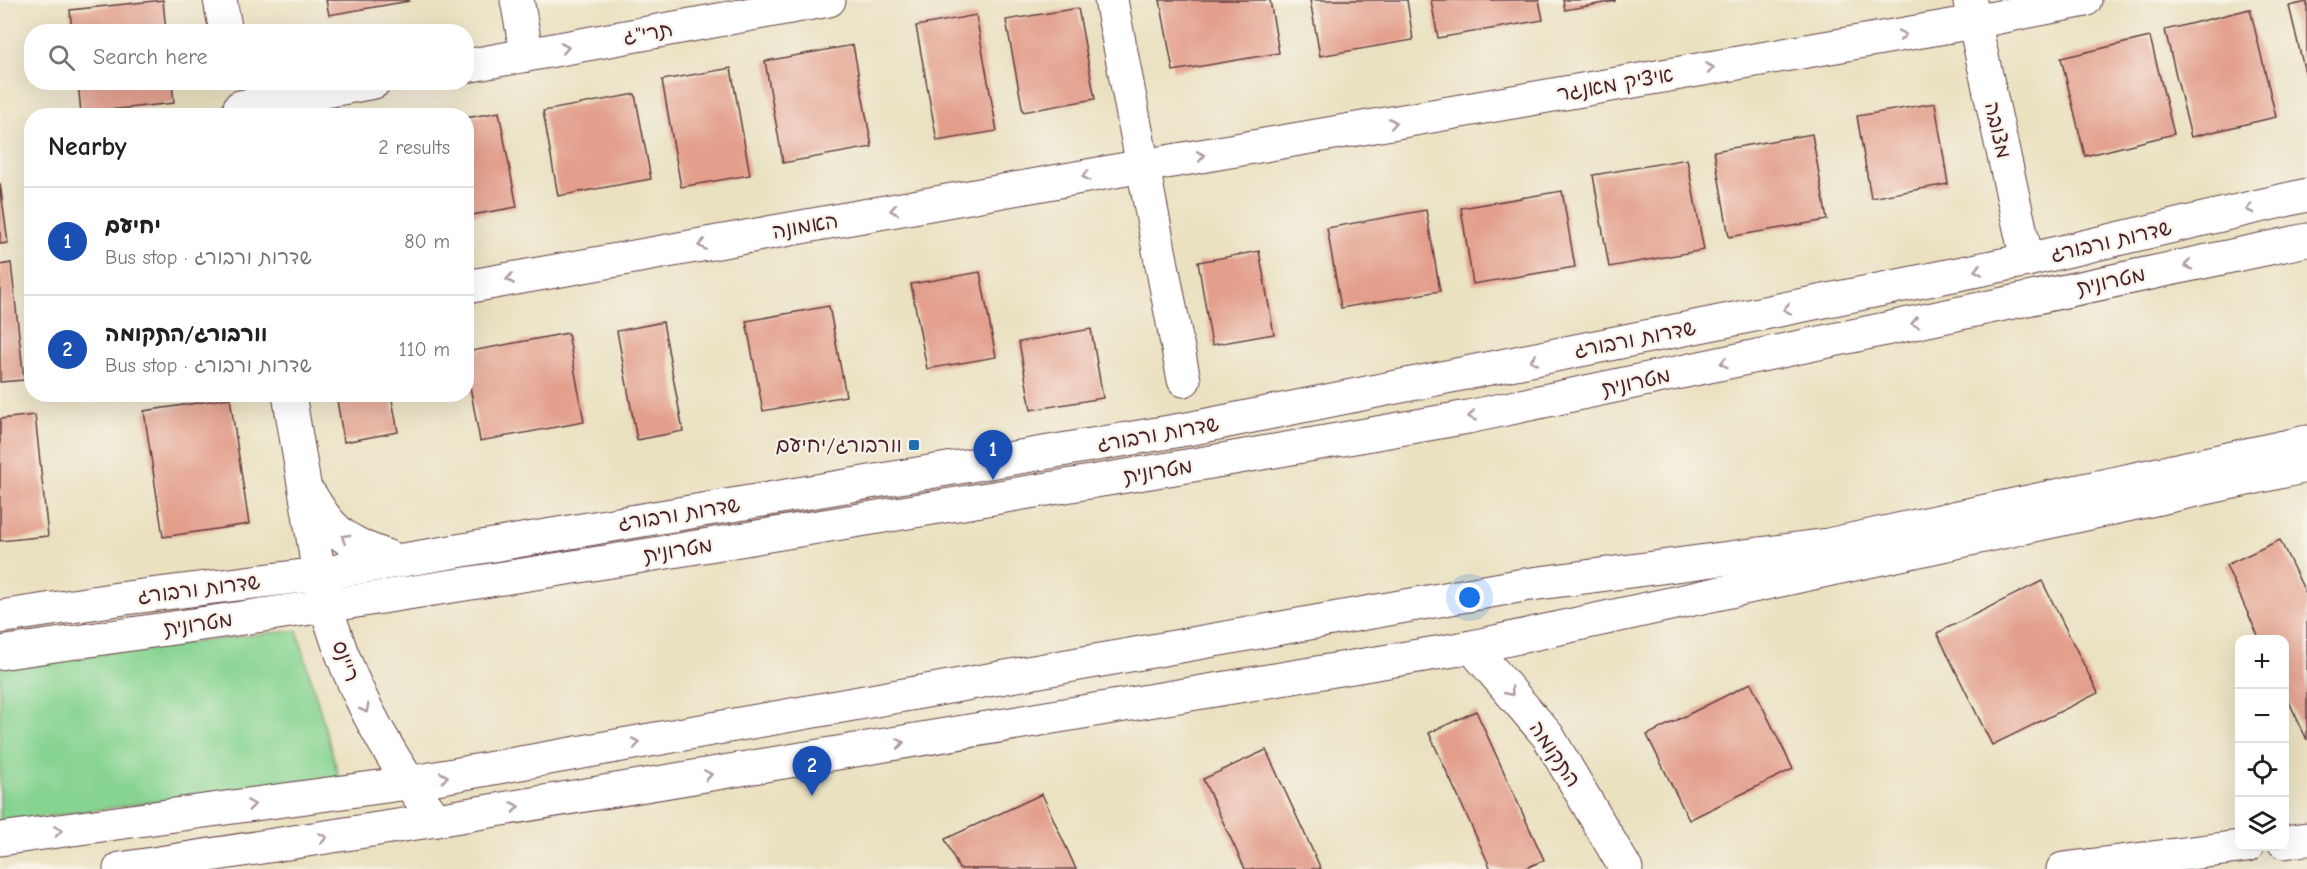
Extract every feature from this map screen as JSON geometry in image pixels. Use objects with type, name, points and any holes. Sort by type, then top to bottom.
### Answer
[{"type":"main road","points":[[220,0],[224,24]]},
{"type":"main road","points":[[517,0],[527,55]]},
{"type":"main road","name":"תרי\"ג","points":[[474,65],[829,0]]},
{"type":"main road","points":[[1111,0],[1184,380]]},
{"type":"main road","name":"איציק מאנגר","points":[[1143,166],[1972,11],[2085,0]]},
{"type":"main road","name":"מצובה","points":[[1972,11],[2027,260]]},
{"type":"main road","points":[[239,102],[320,90]]},
{"type":"main road","name":"האמונה","points":[[474,286],[1143,166]]},
{"type":"main road","name":"שדרות ורבורג","points":[[0,617],[118,599],[319,574],[1193,428],[2027,260],[2307,195]]},
{"type":"main road","name":"מטרונית","points":[[0,653],[325,606],[1165,470],[1468,417],[2307,240]]},
{"type":"main road","name":"ריינס","points":[[290,402],[325,606],[363,705],[408,783],[436,820]]},
{"type":"main road","points":[[0,839],[408,783],[1524,585],[1828,545],[2307,442]]},
{"type":"main road","points":[[120,869],[436,820],[1472,648],[2307,466]]},
{"type":"main road","name":"ריינס","points":[[304,484],[322,516],[336,532],[357,545],[399,561]]},
{"type":"main road","name":"התקומה","points":[[1472,648],[1548,736],[1626,869]]},
{"type":"main road","points":[[2289,841],[2307,839]]},
{"type":"main road","points":[[2063,869],[2235,848]]},
{"type":"green space","points":[[297,630],[339,777],[0,823],[0,665]]},
{"type":"building","points":[[163,0],[165,24],[71,24],[70,10]]},
{"type":"building","points":[[326,0],[409,0],[409,1],[329,15]]},
{"type":"building","points":[[1160,0],[1270,0],[1279,53],[1173,71]]},
{"type":"building","points":[[1310,0],[1407,0],[1413,40],[1320,56]]},
{"type":"building","points":[[1431,0],[1539,0],[1543,20],[1438,38]]},
{"type":"building","points":[[1563,0],[1615,0],[1615,1],[1565,10]]},
{"type":"building","points":[[2307,2],[2307,77],[2306,77],[2289,6]]},
{"type":"building","points":[[1078,8],[1095,99],[1023,112],[1006,20]]},
{"type":"building","points":[[2250,9],[2276,117],[2191,137],[2165,30]]},
{"type":"building","points":[[976,15],[997,131],[937,141],[916,26]]},
{"type":"building","points":[[2150,37],[2174,134],[2085,156],[2061,58]]},
{"type":"building","points":[[853,45],[872,147],[783,163],[765,61]]},
{"type":"building","points":[[731,68],[750,175],[681,187],[662,80]]},
{"type":"building","points":[[79,90],[173,90],[174,103],[128,108],[81,108]]},
{"type":"building","points":[[635,94],[651,179],[558,196],[543,111]]},
{"type":"building","points":[[1935,103],[1948,184],[1871,198],[1857,116]]},
{"type":"building","points":[[499,112],[517,207],[474,215],[474,117]]},
{"type":"building","points":[[1812,134],[1827,220],[1729,237],[1714,151]]},
{"type":"building","points":[[1687,159],[1704,250],[1609,267],[1593,175]]},
{"type":"building","points":[[0,183],[8,243],[0,244]]},
{"type":"building","points":[[1562,191],[1575,267],[1473,284],[1461,208]]},
{"type":"building","points":[[1426,210],[1440,291],[1341,308],[1327,228]]},
{"type":"building","points":[[1259,251],[1274,334],[1212,345],[1198,262]]},
{"type":"building","points":[[11,263],[24,380],[0,382],[0,265]]},
{"type":"building","points":[[980,272],[996,357],[927,369],[911,284]]},
{"type":"building","points":[[829,306],[846,396],[763,411],[746,321]]},
{"type":"building","points":[[663,322],[683,431],[637,440],[617,331]]},
{"type":"building","points":[[1091,329],[1103,398],[1031,410],[1019,342]]},
{"type":"building","points":[[568,333],[584,422],[480,441],[473,402],[474,351]]},
{"type":"building","points":[[204,402],[231,402],[249,524],[163,537],[144,411]]},
{"type":"building","points":[[337,402],[392,402],[398,432],[344,442]]},
{"type":"building","points":[[35,415],[48,536],[0,541],[0,419]]},
{"type":"building","points":[[2280,540],[2307,596],[2307,740],[2289,702],[2289,635],[2258,635],[2226,565]]},
{"type":"building","points":[[2042,581],[2098,693],[1992,745],[1937,633]]},
{"type":"building","points":[[1751,683],[1793,769],[1689,820],[1647,735]]},
{"type":"building","points":[[1476,711],[1544,860],[1524,869],[1491,869],[1429,733]]},
{"type":"building","points":[[1266,750],[1321,869],[1245,869],[1203,779]]},
{"type":"building","points":[[1042,794],[1076,869],[959,869],[945,839]]},
{"type":"place","name":"וורבורג/יחיעם","points":[[914,445]]},
{"type":"place","name":"יחיעם","points":[[993,480]]},
{"type":"place","name":"וורבורג/התקומה","points":[[812,796]]}]
